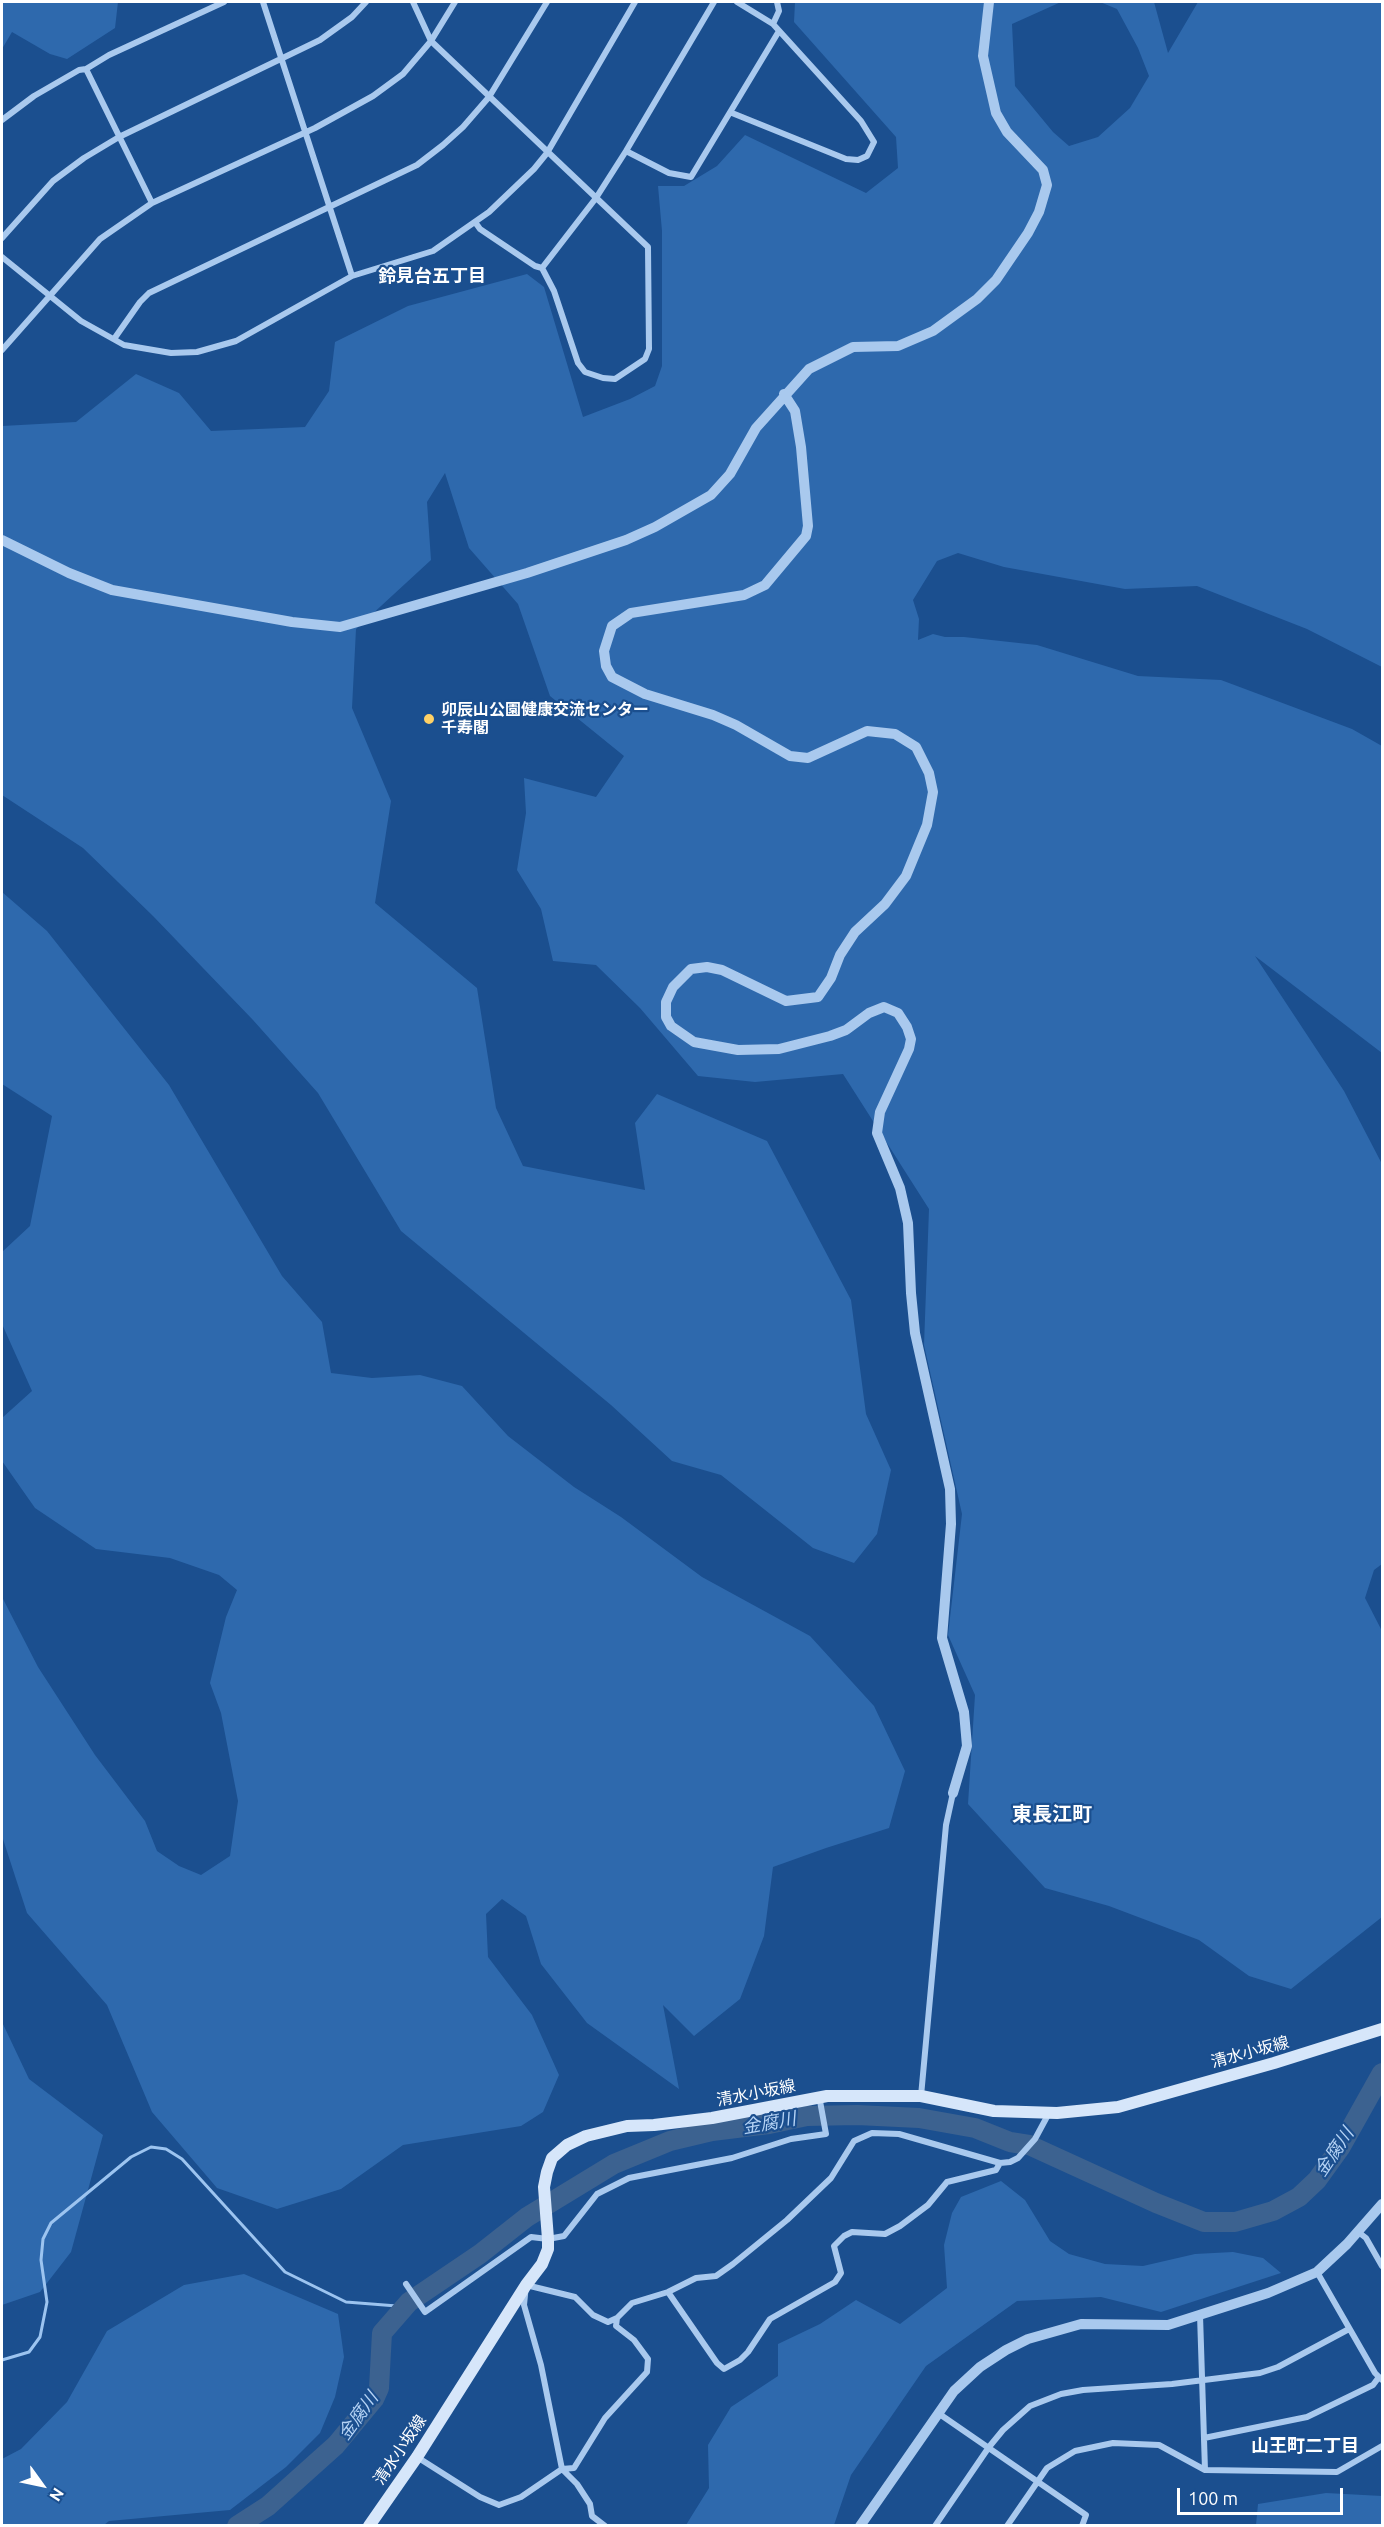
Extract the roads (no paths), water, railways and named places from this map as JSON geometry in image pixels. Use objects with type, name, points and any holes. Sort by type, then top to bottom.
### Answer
[{"type":"main road","name":"清水小坂線","points":[[369,2526],[417,2457],[526,2285],[542,2264],[548,2234],[544,2187],[552,2158],[567,2145],[586,2136],[627,2126],[712,2118],[823,2098],[921,2096],[994,2111],[1049,2113],[1118,2107],[1274,2063],[1383,2029]]},
{"type":"street","points":[[2,120],[34,96],[79,70],[87,69],[109,56],[224,2]]},
{"type":"street","points":[[263,2],[352,276]]},
{"type":"street","points":[[2,238],[53,181],[84,158],[119,137],[320,40],[352,17],[366,2]]},
{"type":"street","points":[[413,2],[431,41],[648,248],[649,349],[645,360],[615,379],[585,372],[578,363],[554,291],[542,268],[535,266],[480,229],[475,222]]},
{"type":"street","points":[[2,350],[100,239],[152,203],[304,133],[373,96],[403,74],[431,41],[455,2]]},
{"type":"street","points":[[114,339],[149,293],[417,165],[463,128],[489,98],[547,2]]},
{"type":"street","points":[[2,257],[81,321],[124,345],[171,353],[197,352],[236,341],[352,276],[433,251],[489,212],[527,176],[547,153],[635,2]]},
{"type":"street","points":[[542,268],[596,198],[714,2]]},
{"type":"street","points":[[732,113],[846,159],[858,160],[867,156],[874,142],[861,121],[773,24],[737,2]]},
{"type":"street","points":[[773,24],[779,11],[777,2]]},
{"type":"street","points":[[2,540],[69,573],[112,590],[292,622],[340,627],[527,573],[627,540],[655,527],[711,495],[730,474],[756,428],[784,394],[809,369],[853,347],[898,346],[933,331],[977,299],[996,280],[1039,212],[1047,185],[1042,170],[1007,132],[996,113],[983,56],[989,2]]},
{"type":"street","points":[[626,151],[669,172],[691,177],[732,113],[779,31]]},
{"type":"street","points":[[87,69],[152,203]]},
{"type":"street","points":[[784,394],[795,411],[801,447],[808,526],[806,536],[765,585],[744,595],[631,613],[612,626],[604,651],[606,666],[612,677],[645,694],[713,715],[736,725],[790,756],[808,758],[867,731],[895,734],[916,747],[929,773],[933,792],[927,825],[906,876],[885,904],[855,932],[840,955],[831,978],[818,997],[786,1001],[722,970],[707,967],[691,969],[673,987],[666,1002],[666,1017],[671,1026],[694,1042],[738,1050],[778,1049],[830,1036],[846,1030],[869,1013],[884,1007],[898,1013],[910,1039],[909,1049],[880,1112],[877,1133],[900,1188],[908,1223],[910,1293],[915,1333],[950,1489],[951,1524],[942,1638],[964,1712],[967,1746],[952,1793],[946,1825],[921,2096]]},
{"type":"street","points":[[406,2284],[426,2312],[531,2237],[548,2234],[564,2236],[597,2194],[629,2178],[732,2158],[791,2139],[826,2134],[823,2098]]},
{"type":"street","points":[[605,2526],[591,2516],[590,2504],[577,2484],[562,2469],[541,2365],[524,2305],[526,2285],[574,2297],[593,2315],[608,2322],[617,2318],[632,2303],[668,2292],[696,2278],[716,2276],[733,2264],[786,2220],[831,2178],[854,2141],[872,2133],[899,2134],[1000,2163],[1010,2162],[1018,2158],[1035,2139],[1049,2113]]},
{"type":"street","points":[[668,2292],[717,2363],[724,2369],[740,2360],[748,2352],[770,2319],[835,2282],[841,2273],[834,2246],[844,2236],[852,2232],[885,2234],[928,2205],[947,2182],[996,2170],[1000,2163]]},
{"type":"street","points":[[860,2526],[938,2412],[954,2391],[980,2367],[1028,2339],[1081,2324],[1168,2325],[1268,2293],[1317,2272],[1383,2204]]},
{"type":"street","points":[[1357,2231],[1366,2238],[1383,2266]]},
{"type":"street","points":[[1204,2438],[1307,2417],[1373,2385],[1381,2378],[1348,2329],[1317,2272]]},
{"type":"street","points":[[1200,2315],[1205,2470]]},
{"type":"street","points":[[417,2457],[480,2497],[499,2505],[521,2497],[562,2469],[574,2468],[605,2418],[647,2372],[648,2358],[634,2340],[616,2326],[617,2318]]},
{"type":"street","points":[[935,2526],[989,2447],[1003,2430],[1030,2406],[1061,2394],[1106,2387],[1172,2384],[1260,2373],[1278,2367],[1348,2329]]},
{"type":"street","points":[[938,2412],[1086,2515],[1082,2526]]},
{"type":"street","points":[[1007,2526],[1047,2468],[1075,2451],[1113,2443],[1159,2445],[1205,2470],[1337,2472],[1383,2446]]},
{"type":"waterway","name":"金腐川","points":[[237,2526],[268,2506],[336,2445],[374,2399],[379,2388],[382,2333],[409,2302],[480,2254],[527,2217],[614,2164],[670,2141],[712,2131],[769,2124],[807,2116],[857,2115],[919,2118],[975,2128],[1010,2142],[1029,2145],[1156,2203],[1204,2222],[1235,2222],[1273,2211],[1299,2197],[1317,2180],[1340,2148],[1382,2073]]},
{"type":"waterway","points":[[2,2360],[29,2352],[40,2337],[47,2302],[41,2260],[43,2239],[51,2223],[131,2157],[151,2147],[166,2149],[182,2159],[285,2272],[346,2302],[397,2306],[397,2314]]},
{"type":"place","name":"卯辰山公園健康交流センター 千寿閣","points":[[429,719]]},
{"type":"district","name":"鈴見台五丁目","points":[[432,276]]},
{"type":"district","name":"東長江町","points":[[1052,1814]]},
{"type":"district","name":"山王町二丁目","points":[[1305,2446]]}]
